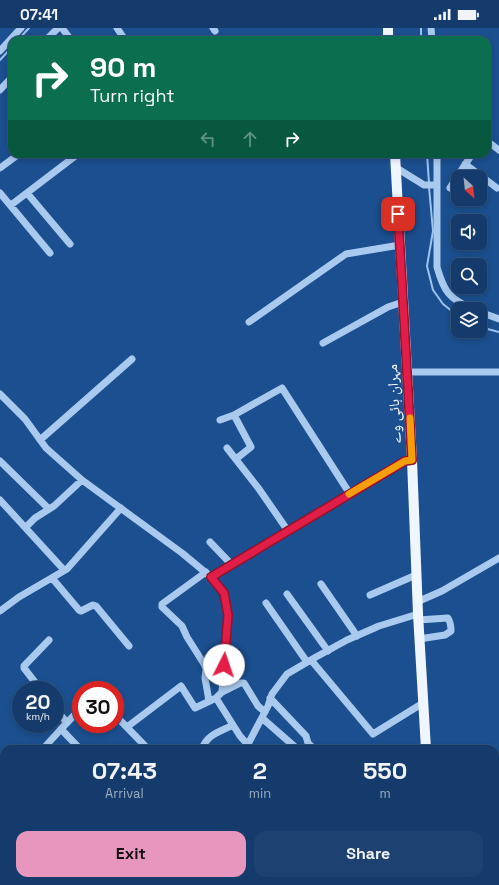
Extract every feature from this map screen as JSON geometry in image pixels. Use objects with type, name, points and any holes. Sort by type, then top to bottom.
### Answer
[{"type":"main road","name":"مہران ہائی وے","points":[[395,158],[412,460],[424,745]]},
{"type":"street","points":[[14,36],[21,28]]},
{"type":"street","points":[[50,36],[58,28]]},
{"type":"street","points":[[0,51],[8,42]]},
{"type":"street","points":[[0,90],[8,81]]},
{"type":"street","points":[[0,168],[14,158]]},
{"type":"street","points":[[11,205],[73,158]]},
{"type":"street","points":[[436,158],[433,185],[438,267],[439,273],[450,296],[458,302]]},
{"type":"street","points":[[450,188],[470,158]]},
{"type":"street","points":[[466,164],[497,188]]},
{"type":"street","points":[[396,168],[409,177],[433,185]]},
{"type":"street","points":[[0,192],[50,254]]},
{"type":"street","points":[[27,193],[70,244]]},
{"type":"street","points":[[249,322],[346,254],[400,245]]},
{"type":"street","points":[[323,343],[388,307],[403,302]]},
{"type":"street","points":[[487,315],[499,319]]},
{"type":"street","points":[[40,440],[132,359]]},
{"type":"street","points":[[407,372],[499,372]]},
{"type":"street","points":[[220,420],[234,415],[282,388],[350,494]]},
{"type":"street","points":[[0,394],[25,418],[46,448],[82,480],[182,553],[208,574],[224,593],[228,615],[222,692]]},
{"type":"street","points":[[234,415],[251,447],[236,460]]},
{"type":"street","points":[[227,448],[264,496],[288,531]]},
{"type":"street","points":[[209,701],[205,678],[206,669],[204,664],[186,637],[182,626],[162,607],[162,604],[208,574],[232,564],[405,461],[412,460]]},
{"type":"street","points":[[0,461],[49,509]]},
{"type":"street","points":[[26,527],[82,480]]},
{"type":"street","points":[[0,500],[64,570]]},
{"type":"street","points":[[0,611],[19,597],[64,570],[121,508]]},
{"type":"street","points":[[210,542],[232,564]]},
{"type":"street","points":[[417,602],[442,591],[499,558]]},
{"type":"street","points":[[370,595],[416,575]]},
{"type":"street","points":[[52,578],[79,610],[93,604],[96,606],[129,646]]},
{"type":"street","points":[[321,584],[357,636]]},
{"type":"street","points":[[287,594],[328,651]]},
{"type":"street","points":[[266,603],[309,661],[373,734],[423,703]]},
{"type":"street","points":[[248,745],[264,715],[272,694],[287,674],[328,651],[379,626],[418,617],[448,618],[451,622],[451,631],[445,635],[419,639]]},
{"type":"street","points":[[34,681],[24,666],[48,640]]},
{"type":"street","points":[[127,727],[181,686],[195,708],[216,698],[222,692],[240,683],[244,683],[264,715],[292,745]]},
{"type":"street","points":[[216,698],[246,745]]},
{"type":"street","points":[[270,698],[306,736],[306,739],[310,745]]},
{"type":"street","points":[[64,726],[72,718]]},
{"type":"street","points":[[64,719],[67,723]]},
{"type":"street","points":[[124,724],[144,745]]},
{"type":"street","points":[[204,745],[207,738],[212,734],[218,733],[233,725]]},
{"type":"street","points":[[64,732],[76,745]]},
{"type":"street","points":[[47,745],[57,733]]},
{"type":"waterway","points":[[22,36],[29,28]]},
{"type":"waterway","points":[[421,28],[421,36]]},
{"type":"waterway","points":[[0,60],[8,51]]},
{"type":"waterway","points":[[427,158],[429,183]]},
{"type":"waterway","points":[[429,187],[433,231],[427,266],[433,290],[443,304],[451,310]]},
{"type":"waterway","points":[[487,329],[499,332]]},
{"type":"slow traffic","points":[[349,494],[405,461],[412,460],[410,418]]},
{"type":"route","points":[[224,665],[228,615],[224,593],[211,577],[405,461],[412,460],[398,214]]}]
